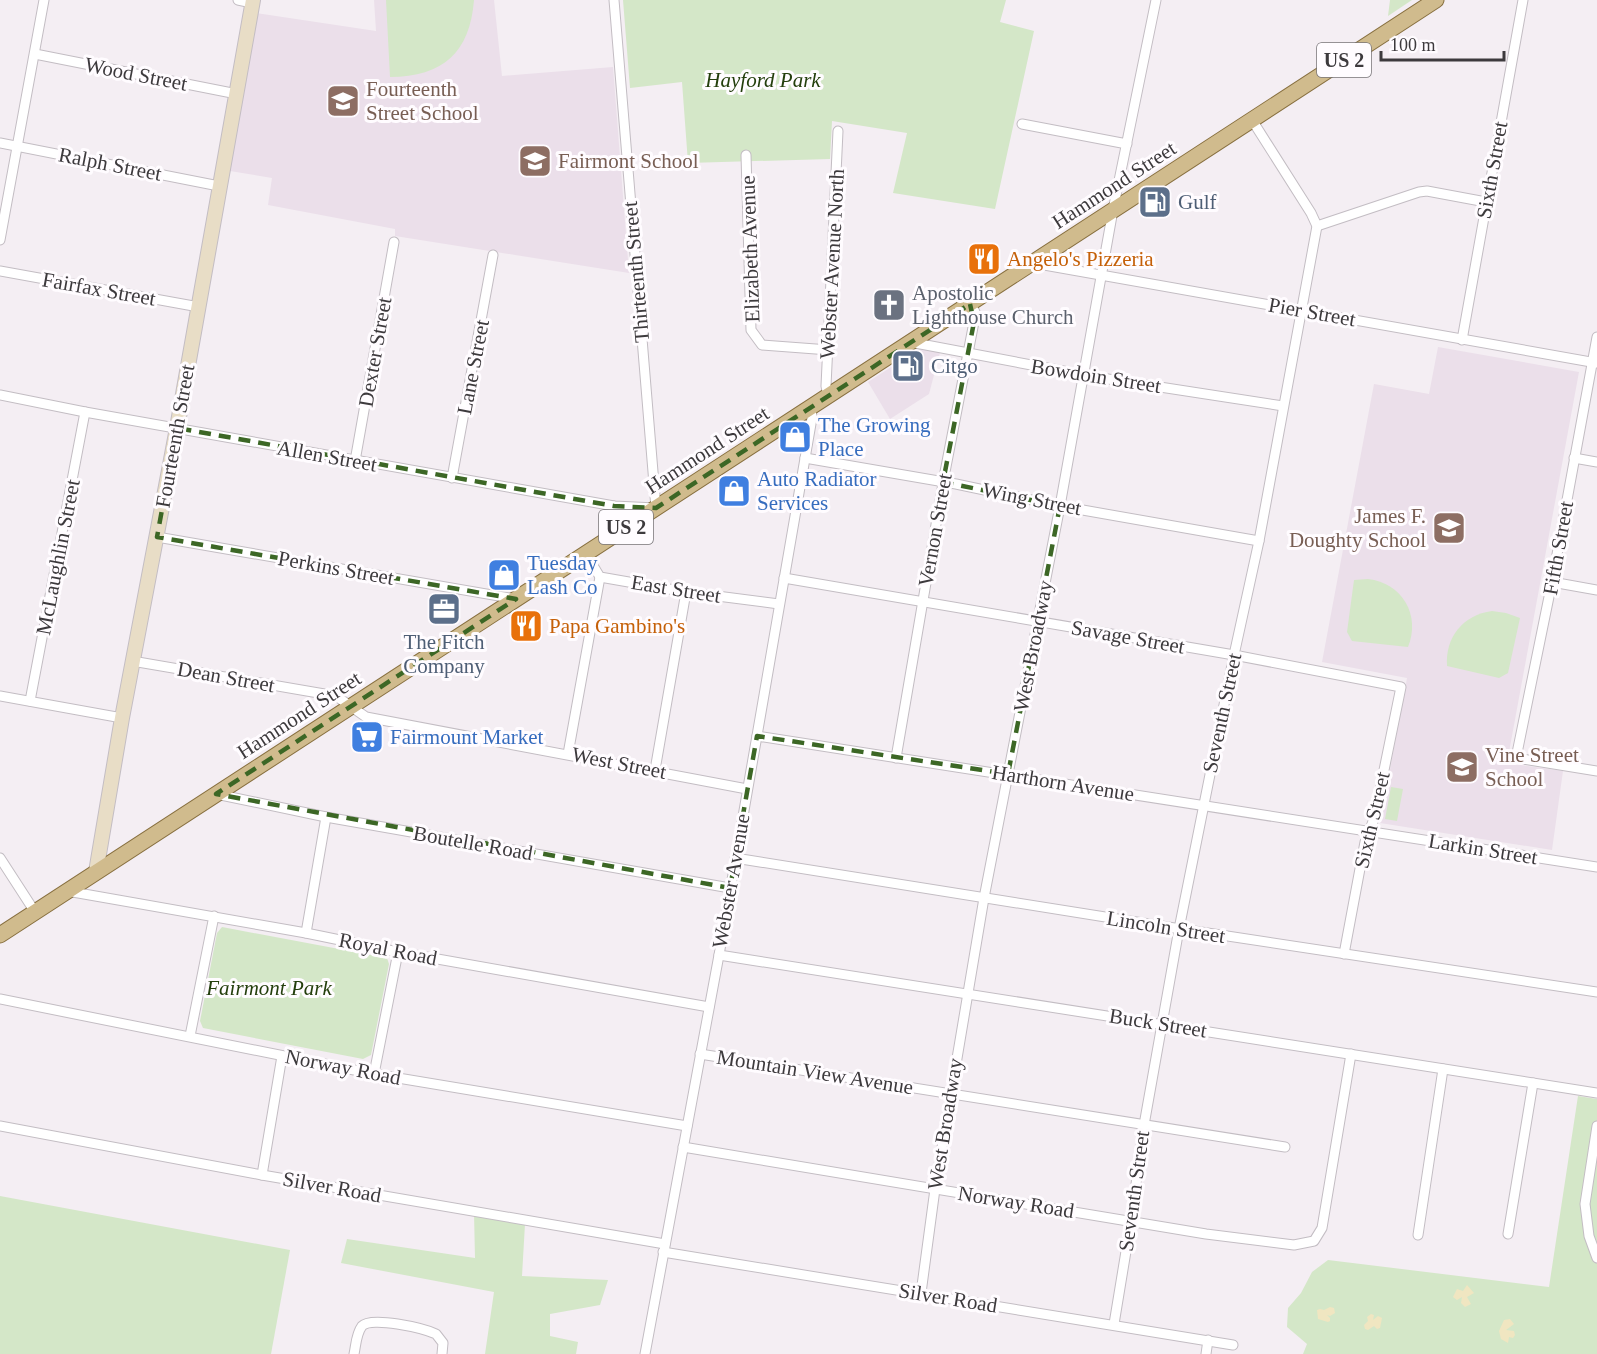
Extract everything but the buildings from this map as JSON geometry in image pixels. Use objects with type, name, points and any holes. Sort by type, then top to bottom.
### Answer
[{"type":"main road","name":"Hammond Street","points":[[0,935],[1436,0]]},
{"type":"street","points":[[0,240],[44,0]]},
{"type":"street","points":[[238,0],[252,1]]},
{"type":"street","name":"Thirteenth Street","points":[[614,0],[656,508]]},
{"type":"street","name":"West Broadway","points":[[921,1293],[966,993],[1060,506],[1113,210],[1156,0]]},
{"type":"street","name":"Sixth Street","points":[[1462,340],[1523,0]]},
{"type":"street","name":"Fourteenth Street","points":[[96,872],[252,1]]},
{"type":"street","name":"Wood Street","points":[[35,54],[237,94]]},
{"type":"street","points":[[1252,120],[1317,226],[1419,192],[1427,191],[1486,202]]},
{"type":"street","points":[[1022,124],[1127,144]]},
{"type":"street","name":"Webster Avenue North","points":[[828,396],[826,386],[838,131]]},
{"type":"street","name":"Ralph Street","points":[[0,142],[219,186]]},
{"type":"street","name":"Elizabeth Avenue","points":[[746,155],[751,330],[762,345],[829,350]]},
{"type":"street","name":"Seventh Street","points":[[1114,1324],[1144,1125],[1179,929],[1259,541],[1317,226]]},
{"type":"street","name":"Dexter Street","points":[[356,461],[394,242]]},
{"type":"street","name":"Lane Street","points":[[452,478],[494,255]]},
{"type":"street","name":"Pier Street","points":[[1033,263],[1595,362]]},
{"type":"street","name":"Fairfax Street","points":[[0,271],[199,307]]},
{"type":"street","name":"Vernon Street","points":[[896,758],[975,312],[970,304]]},
{"type":"street","name":"Fifth Street","points":[[1597,337],[1595,362],[1574,458],[1552,582],[1516,758],[1597,771]]},
{"type":"street","name":"Bowdoin Street","points":[[910,342],[1084,375],[1283,406]]},
{"type":"street","name":"Allen Street","points":[[0,395],[614,506],[656,508]]},
{"type":"street","name":"Webster Avenue","points":[[645,1354],[757,736],[812,418],[811,407]]},
{"type":"street","name":"McLaughlin Street","points":[[30,701],[85,412]]},
{"type":"street","points":[[1574,458],[1597,462]]},
{"type":"street","name":"Wing Street","points":[[805,459],[944,482],[1060,506],[1259,541]]},
{"type":"street","points":[[608,539],[614,506]]},
{"type":"street","name":"Perkins Street","points":[[157,537],[516,599]]},
{"type":"street","points":[[568,754],[600,577],[586,554]]},
{"type":"street","name":"East Street","points":[[600,577],[686,592],[779,604]]},
{"type":"street","name":"Savage Street","points":[[784,578],[1234,655],[1401,687]]},
{"type":"street","points":[[1552,582],[1597,590]]},
{"type":"street","points":[[655,770],[686,592]]},
{"type":"street","name":"Dean Street","points":[[132,661],[336,696],[351,706]]},
{"type":"street","name":"Sixth Street","points":[[1344,954],[1365,842],[1374,819],[1401,687]]},
{"type":"street","points":[[0,696],[122,718]]},
{"type":"street","name":"West Street","points":[[351,706],[366,717],[747,789]]},
{"type":"street","name":"Harthorn Avenue","points":[[757,736],[1370,831]]},
{"type":"street","name":"Boutelle Road","points":[[216,794],[326,817],[730,888]]},
{"type":"street","points":[[306,933],[326,817]]},
{"type":"street","name":"Larkin Street","points":[[1370,831],[1597,867]]},
{"type":"street","points":[[0,858],[35,912]]},
{"type":"street","name":"Lincoln Street","points":[[735,858],[1179,929],[1597,992]]},
{"type":"street","name":"Royal Road","points":[[67,891],[709,1007]]},
{"type":"street","points":[[190,1036],[214,916]]},
{"type":"street","points":[[374,1074],[398,952]]},
{"type":"street","name":"Buck Street","points":[[718,955],[1597,1093]]},
{"type":"street","name":"Norway Road","points":[[0,999],[374,1074],[687,1126]]},
{"type":"street","name":"Mountain View Avenue","points":[[700,1054],[1285,1147]]},
{"type":"street","name":"Norway Road","points":[[683,1147],[1206,1234],[1294,1245],[1314,1241],[1322,1228],[1351,1054]]},
{"type":"street","points":[[262,1175],[282,1056]]},
{"type":"street","points":[[1418,1235],[1443,1069]]},
{"type":"street","points":[[1508,1234],[1533,1083]]},
{"type":"street","name":"Silver Road","points":[[0,1126],[664,1248],[1233,1345]]},
{"type":"street","points":[[1597,1126],[1586,1204],[1589,1236],[1597,1258]]},
{"type":"street","points":[[354,1354],[360,1329],[364,1324],[376,1321],[436,1334],[442,1343],[442,1354]]},
{"type":"street","points":[[1206,1354],[1208,1340]]},
{"type":"highlighted area","points":[[970,304],[974,322],[943,482],[1060,506],[1008,774],[757,736],[730,888],[216,794],[516,599],[157,537],[177,428],[614,506],[656,508]]},
{"type":"shaded area","points":[[374,0],[494,0],[502,76],[613,67],[629,273],[395,236],[395,229],[268,205],[272,178],[230,171],[256,13],[376,31]]},
{"type":"shaded area","points":[[930,342],[942,345],[929,394],[890,419],[868,382]]},
{"type":"shaded area","name":"James F. Doughty School","points":[[1438,347],[1579,372],[1507,763],[1563,771],[1552,850],[1380,823],[1407,678],[1322,662],[1374,384],[1429,394]]},
{"type":"green space","points":[[386,0],[474,0],[467,34],[460,47],[450,58],[425,72],[390,77]]},
{"type":"green space","name":"Hayford Park","points":[[623,0],[1006,0],[1000,22],[1034,31],[995,209],[893,193],[907,133],[832,121],[830,159],[688,163],[682,82],[630,88]]},
{"type":"green space","points":[[1390,0],[1412,0],[1388,16]]},
{"type":"green space","points":[[1368,579],[1390,587],[1406,602],[1412,623],[1408,647],[1352,641],[1347,632],[1354,580]]},
{"type":"green space","points":[[1492,611],[1520,618],[1508,673],[1499,678],[1447,666],[1449,646],[1458,629],[1472,617]]},
{"type":"green space","points":[[1391,787],[1403,789],[1397,821],[1385,819]]},
{"type":"green space","name":"Fairmont Park","points":[[222,927],[387,958],[389,964],[371,1055],[363,1059],[203,1028],[200,1021],[217,933]]},
{"type":"green space","points":[[1578,1096],[1597,1099],[1597,1354],[1303,1354],[1307,1344],[1287,1327],[1288,1308],[1301,1293],[1312,1272],[1328,1260],[1549,1287]]},
{"type":"green space","points":[[0,1196],[290,1250],[271,1354],[0,1354]]},
{"type":"green space","points":[[474,1213],[525,1224],[522,1276],[608,1280],[600,1305],[550,1314],[550,1336],[578,1342],[576,1354],[485,1354],[494,1292],[341,1263],[347,1239],[475,1258]]},
{"type":"sand","points":[[1467,1285],[1474,1293],[1467,1297],[1471,1304],[1465,1307],[1461,1303],[1462,1297],[1457,1300],[1453,1297],[1457,1289],[1463,1291]]},
{"type":"sand","points":[[1334,1308],[1335,1313],[1327,1315],[1330,1321],[1318,1319],[1317,1310]]},
{"type":"sand","points":[[1374,1315],[1373,1320],[1378,1316],[1382,1318],[1380,1328],[1377,1329],[1374,1326],[1368,1330],[1365,1329],[1367,1317]]},
{"type":"sand","points":[[1510,1319],[1514,1324],[1506,1330],[1514,1331],[1515,1335],[1513,1338],[1509,1337],[1508,1343],[1501,1339],[1499,1331],[1504,1320]]},
{"type":"place","name":"Fourteenth Street School","points":[[343,101]]},
{"type":"place","name":"Fairmont School","points":[[535,161]]},
{"type":"place","name":"Gulf","points":[[1155,202]]},
{"type":"place","name":"Angelo's Pizzeria","points":[[984,259]]},
{"type":"place","name":"Apostolic Lighthouse Church","points":[[889,305]]},
{"type":"place","name":"Citgo","points":[[908,366]]},
{"type":"place","name":"The Growing Place","points":[[795,437]]},
{"type":"place","name":"Auto Radiator Services","points":[[734,491]]},
{"type":"place","name":"James F. Doughty School","points":[[1449,528]]},
{"type":"place","name":"Tuesday Lash Co","points":[[504,575]]},
{"type":"place","name":"The Fitch Company","points":[[444,609]]},
{"type":"place","name":"Papa Gambino's","points":[[526,626]]},
{"type":"place","name":"Fairmount Market","points":[[367,737]]},
{"type":"place","name":"Vine Street School","points":[[1462,767]]}]
